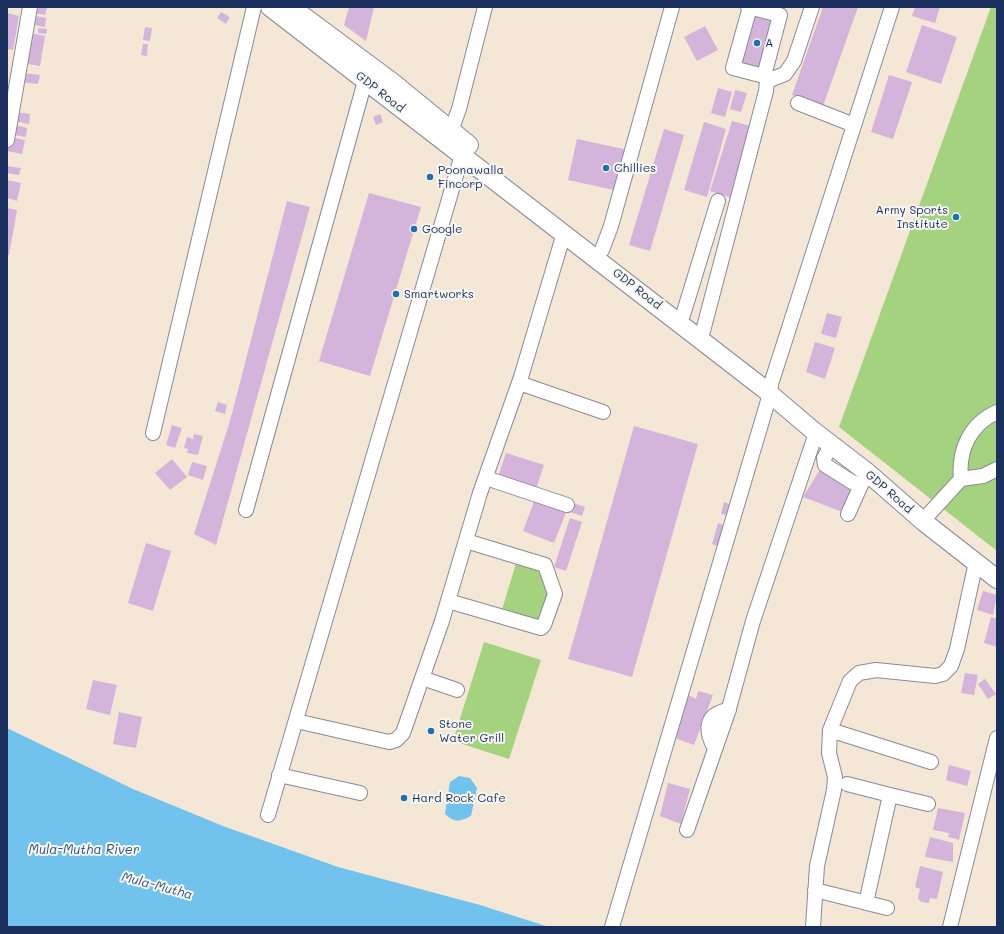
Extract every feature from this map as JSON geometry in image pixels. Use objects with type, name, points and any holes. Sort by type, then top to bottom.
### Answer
[{"type":"main road","name":"GDP Road","points":[[270,7],[366,81],[449,138]]},
{"type":"main road","name":"GDP Road","points":[[291,7],[392,82],[449,138],[462,155],[770,389],[816,433],[832,445],[864,479],[927,518],[997,579]]},
{"type":"main road","points":[[449,138],[555,210],[927,518],[997,568]]},
{"type":"street","points":[[7,140],[30,7]]},
{"type":"street","points":[[153,433],[254,7]]},
{"type":"street","points":[[449,138],[485,7]]},
{"type":"street","points":[[602,250],[611,226],[672,7]]},
{"type":"street","points":[[703,331],[766,78],[780,15],[772,10],[749,7],[733,68],[766,78],[785,74],[794,61],[812,7]]},
{"type":"street","points":[[612,927],[770,389],[892,7]]},
{"type":"street","points":[[246,510],[366,81]]},
{"type":"street","points":[[798,103],[854,125]]},
{"type":"street","points":[[268,815],[462,155]]},
{"type":"street","points":[[683,315],[718,201]]},
{"type":"street","points":[[296,722],[389,742],[396,740],[403,733],[448,601],[486,478],[519,383],[564,233]]},
{"type":"street","points":[[519,383],[604,412]]},
{"type":"street","points":[[927,518],[961,479],[961,456],[970,434],[986,418],[997,412]]},
{"type":"street","points":[[687,830],[729,710],[753,621],[816,433]]},
{"type":"street","points":[[961,479],[983,476],[997,469]]},
{"type":"street","points":[[486,478],[567,505]]},
{"type":"street","points":[[848,514],[864,479]]},
{"type":"street","points":[[448,601],[541,628],[544,625],[555,594],[545,565],[466,541]]},
{"type":"street","points":[[813,927],[817,866],[834,790],[835,777],[829,753],[830,730],[850,681],[860,673],[876,670],[935,676],[943,674],[951,666],[957,649],[976,562]]},
{"type":"street","points":[[422,678],[457,690]]},
{"type":"street","points":[[830,730],[931,762]]},
{"type":"street","points":[[950,927],[997,738]]},
{"type":"street","points":[[279,775],[360,793]]},
{"type":"street","points":[[847,784],[928,804]]},
{"type":"street","points":[[866,902],[890,795]]},
{"type":"street","points":[[815,890],[887,908]]},
{"type":"green space","name":"Army Sports Institute","points":[[991,7],[997,7],[997,551],[839,427]]},
{"type":"green space","points":[[517,560],[541,568],[553,593],[543,626],[501,613]]},
{"type":"green space","points":[[484,642],[541,660],[509,759],[453,741]]},
{"type":"water","name":"Mula-Mutha River","points":[[7,728],[133,789],[223,826],[338,867],[480,905],[549,927],[7,927]]},
{"type":"water","points":[[459,776],[470,778],[477,788],[471,816],[457,821],[445,814],[450,782]]},
{"type":"building","points":[[30,7],[47,7],[45,15],[29,12]]},
{"type":"building","points":[[349,7],[374,7],[366,41],[344,25]]},
{"type":"building","points":[[823,7],[858,7],[823,106],[792,95]]},
{"type":"building","points":[[915,7],[940,7],[935,23],[912,16]]},
{"type":"building","points":[[221,12],[230,17],[226,24],[217,18]]},
{"type":"building","name":"A","points":[[753,12],[776,20],[762,72],[739,66]]},
{"type":"building","points":[[7,13],[19,16],[13,50],[7,49]]},
{"type":"building","points":[[36,16],[46,18],[45,27],[34,25]]},
{"type":"building","points":[[922,25],[957,37],[941,84],[906,72]]},
{"type":"building","points":[[705,26],[718,50],[697,61],[684,37]]},
{"type":"building","points":[[145,27],[152,28],[150,41],[143,40]]},
{"type":"building","points":[[38,28],[47,29],[46,34],[38,33]]},
{"type":"building","points":[[26,32],[45,36],[40,66],[21,63]]},
{"type":"building","points":[[143,44],[148,44],[147,56],[141,55]]},
{"type":"building","points":[[23,73],[40,75],[38,84],[21,82]]},
{"type":"building","points":[[889,75],[912,82],[893,139],[871,132]]},
{"type":"building","points":[[718,88],[732,92],[725,117],[711,113]]},
{"type":"building","points":[[735,90],[747,93],[741,112],[730,109]]},
{"type":"building","points":[[15,112],[30,114],[29,124],[14,121]]},
{"type":"building","points":[[380,114],[383,122],[376,125],[373,117]]},
{"type":"building","points":[[732,121],[754,127],[732,198],[710,191]]},
{"type":"building","points":[[704,122],[726,129],[707,197],[684,190]]},
{"type":"building","points":[[16,125],[27,128],[26,137],[14,135]]},
{"type":"building","points":[[664,129],[684,135],[650,251],[629,245]]},
{"type":"building","points":[[9,137],[25,140],[22,154],[7,151]]},
{"type":"building","points":[[577,139],[628,150],[619,191],[568,180]]},
{"type":"building","points":[[7,166],[21,168],[19,175],[7,173]]},
{"type":"building","points":[[7,180],[21,183],[17,201],[7,198]]},
{"type":"building","points":[[369,193],[421,207],[370,376],[319,361]]},
{"type":"building","points":[[287,201],[310,207],[216,545],[194,534],[230,421]]},
{"type":"building","points":[[7,208],[17,210],[9,255],[7,255]]},
{"type":"building","points":[[827,313],[842,317],[836,338],[821,334]]},
{"type":"building","points":[[815,342],[835,348],[825,379],[806,372]]},
{"type":"building","points":[[218,402],[227,405],[225,414],[215,411]]},
{"type":"building","points":[[172,425],[182,428],[175,448],[166,445]]},
{"type":"building","points":[[634,426],[698,444],[632,677],[568,659]]},
{"type":"building","points":[[194,434],[203,436],[198,455],[187,453],[188,449],[184,448],[187,437],[193,439]]},
{"type":"building","points":[[506,453],[544,465],[536,489],[498,477]]},
{"type":"building","points":[[172,459],[187,477],[170,490],[155,473]]},
{"type":"building","points":[[192,462],[207,466],[203,480],[188,475]]},
{"type":"building","points":[[821,468],[855,489],[845,513],[803,497]]},
{"type":"building","points":[[535,499],[567,510],[554,543],[523,531]]},
{"type":"building","points":[[570,502],[585,507],[582,516],[567,511]]},
{"type":"building","points":[[724,502],[731,505],[728,515],[721,514]]},
{"type":"building","points":[[570,518],[582,522],[566,571],[554,567]]},
{"type":"building","points":[[718,523],[726,526],[719,546],[712,544]]},
{"type":"building","points":[[146,543],[171,551],[153,611],[128,603]]},
{"type":"building","points":[[983,591],[997,595],[993,615],[977,610]]},
{"type":"building","points":[[991,617],[997,619],[997,647],[984,643]]},
{"type":"building","points":[[965,673],[978,675],[974,695],[961,693]]},
{"type":"building","points":[[985,679],[996,694],[988,699],[978,684]]},
{"type":"building","points":[[93,680],[117,685],[110,715],[86,709]]},
{"type":"building","points":[[698,691],[713,695],[694,745],[672,737],[685,693],[696,699]]},
{"type":"building","points":[[119,712],[142,717],[136,748],[113,744]]},
{"type":"building","points":[[949,765],[971,771],[967,786],[946,780]]},
{"type":"building","points":[[668,783],[690,789],[681,824],[660,816]]},
{"type":"building","points":[[938,808],[965,813],[959,840],[948,837],[949,833],[933,830]]},
{"type":"building","points":[[930,837],[953,843],[953,862],[925,857]]},
{"type":"building","points":[[920,866],[943,872],[937,899],[930,898],[929,903],[921,902],[918,898],[920,889],[915,887]]},
{"type":"place","name":"A","points":[[757,43]]},
{"type":"place","name":"Chillies","points":[[606,168]]},
{"type":"place","name":"Poonawalla Fincorp","points":[[430,177]]},
{"type":"place","name":"Army Sports Institute","points":[[956,217]]},
{"type":"place","name":"Google","points":[[414,229]]},
{"type":"place","name":"Smartworks","points":[[396,294]]},
{"type":"place","name":"Stone Water Grill","points":[[431,731]]},
{"type":"place","name":"Hard Rock Cafe","points":[[404,798]]},
{"type":"water label","name":"Mula-Mutha","points":[[157,886]]}]
